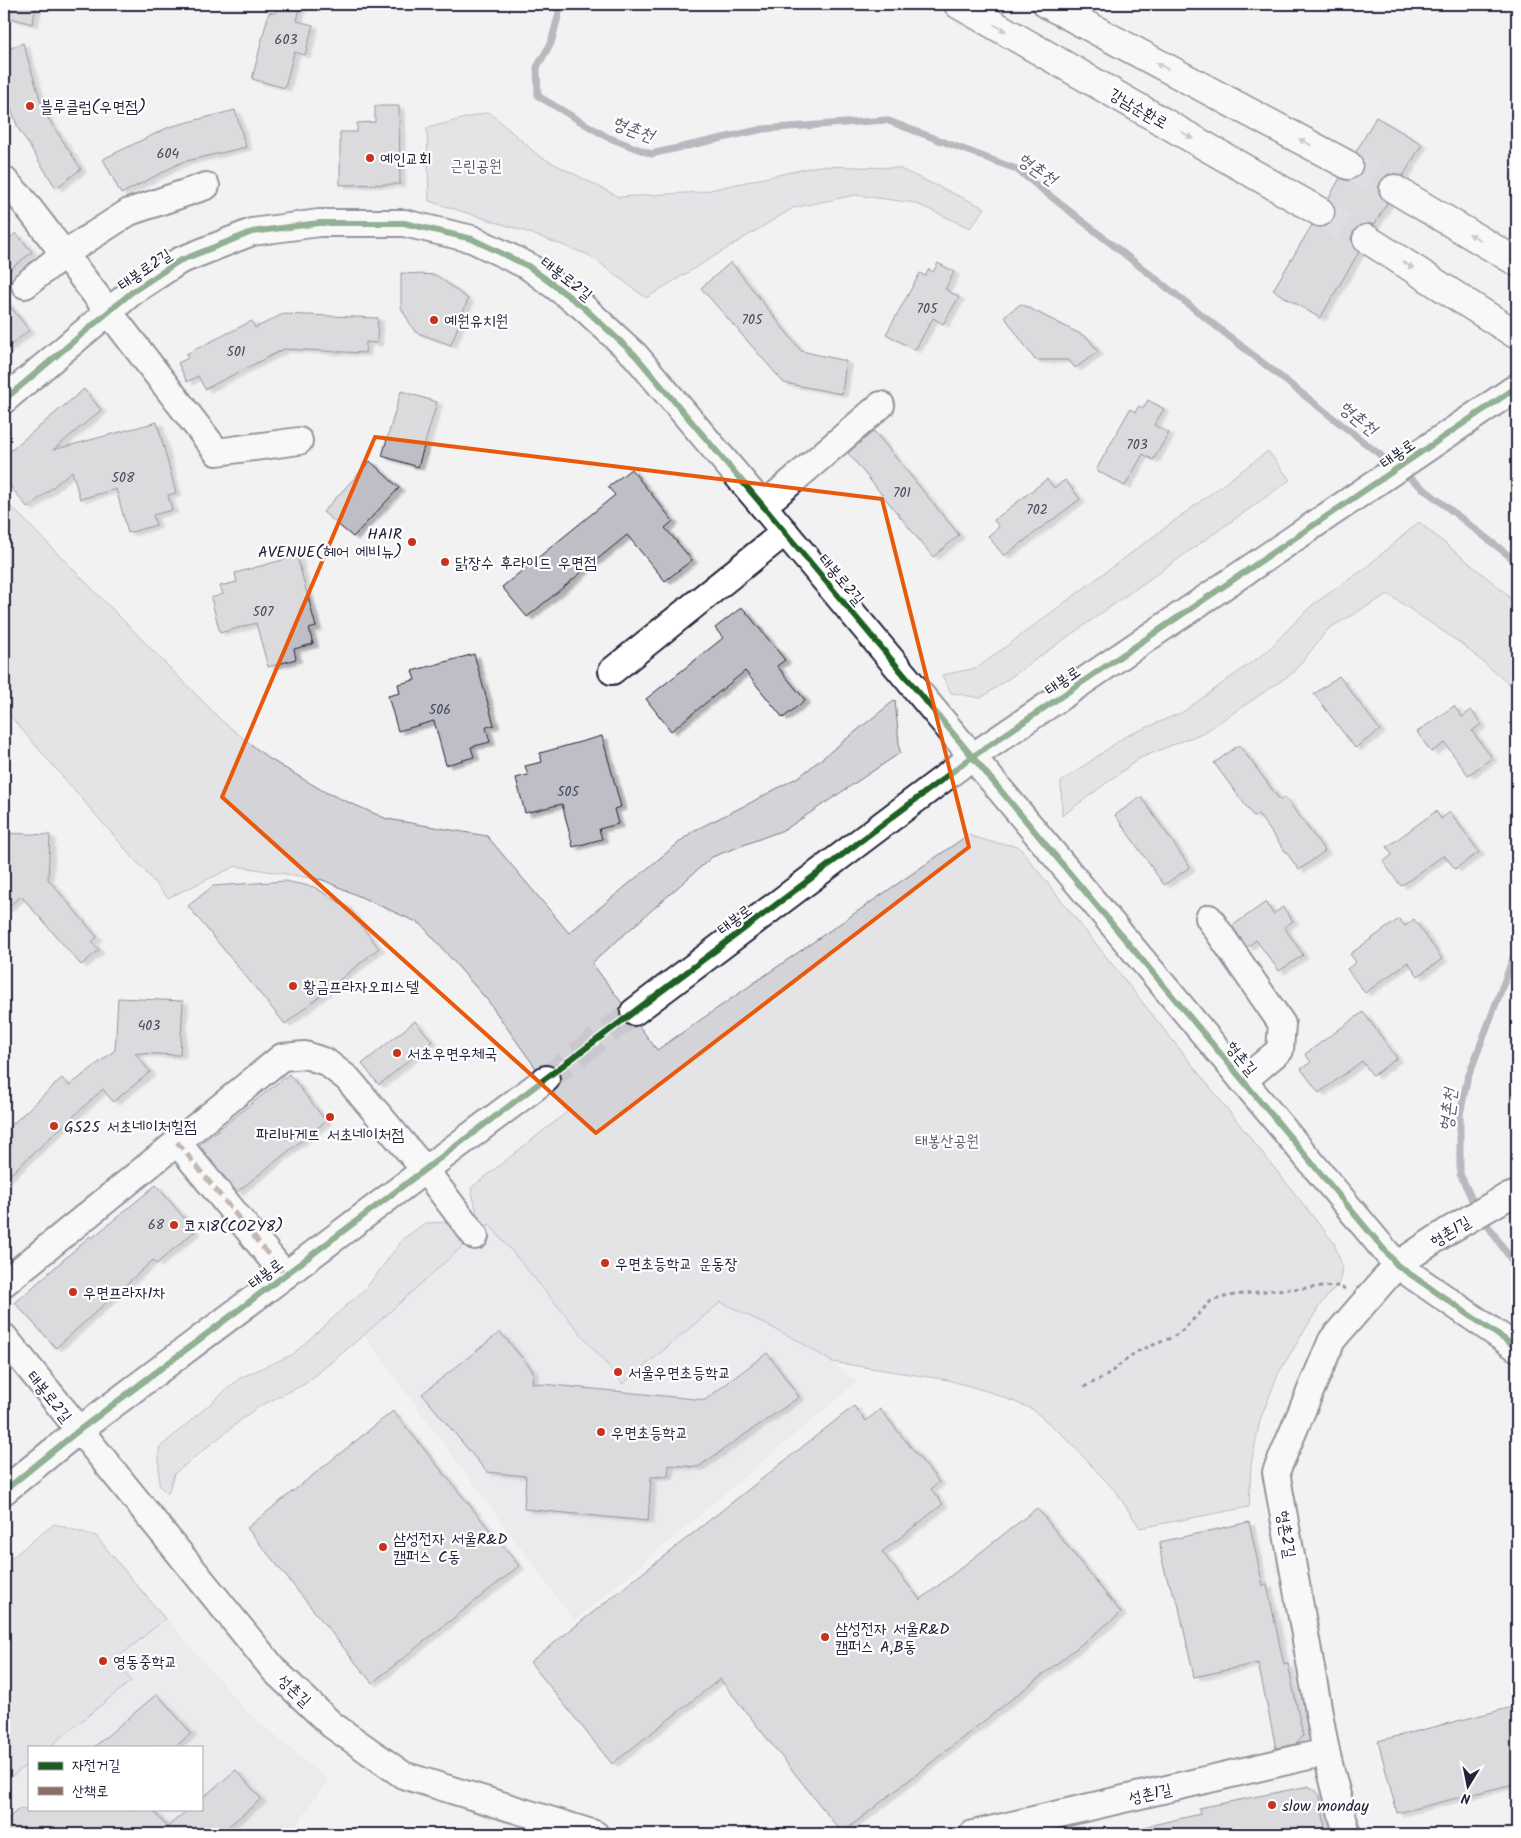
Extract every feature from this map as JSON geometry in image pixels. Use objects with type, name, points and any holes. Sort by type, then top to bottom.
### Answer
[{"type":"highway","name":"강남순환로","points":[[958,4],[1320,212]]},
{"type":"highway","points":[[1047,4],[1348,166]]},
{"type":"highway","points":[[1394,189],[1517,262]]},
{"type":"highway","points":[[1367,239],[1517,335]]},
{"type":"street","points":[[4,180],[21,198],[217,452],[299,442]]},
{"type":"street","points":[[25,285],[64,254],[130,212],[206,186]]},
{"type":"street","name":"태봉로2길","points":[[4,400],[132,292],[178,261],[252,232],[318,223],[404,223],[472,239],[528,266],[582,306],[628,348],[785,532],[972,757]]},
{"type":"street","name":"태봉로","points":[[634,1012],[972,757],[1517,387]]},
{"type":"street","points":[[763,506],[881,405]]},
{"type":"street","points":[[612,671],[785,532]]},
{"type":"street","name":"형촌길","points":[[972,757],[1397,1265],[1517,1348]]},
{"type":"street","points":[[1209,918],[1282,1024],[1280,1050],[1243,1081]]},
{"type":"street","points":[[4,1284],[282,1057],[304,1055],[326,1062],[348,1079],[425,1170],[474,1236]]},
{"type":"street","name":"태봉로","points":[[4,1491],[78,1431],[546,1079]]},
{"type":"street","points":[[177,1142],[285,1276]]},
{"type":"street","name":"형촌1길","points":[[1397,1265],[1448,1231],[1511,1196]]},
{"type":"street","name":"형촌2길","points":[[1347,1834],[1326,1752],[1276,1472],[1332,1340],[1397,1265]]},
{"type":"street","name":"태봉로2길","points":[[4,1337],[78,1431]]},
{"type":"street","name":"성촌길","points":[[78,1431],[274,1671],[332,1725],[403,1775],[595,1834]]},
{"type":"street","name":"성촌1길","points":[[974,1834],[1326,1752]]},
{"type":"path","points":[[1084,1387],[1106,1376],[1136,1352],[1173,1337],[1184,1330],[1212,1301],[1228,1296],[1273,1290],[1339,1286],[1368,1299]]},
{"type":"highlighted area","points":[[375,437],[882,499],[969,847],[596,1133],[222,797]]},
{"type":"shaded area","name":"서울우면초등학교","points":[[588,1140],[721,1302],[797,1340],[832,1362],[857,1382],[574,1621],[364,1335],[481,1230]]},
{"type":"shaded area","name":"영동중학교","points":[[96,1536],[246,1711],[328,1780],[290,1834],[4,1834],[4,1611]]},
{"type":"green space","name":"근린공원","points":[[489,112],[539,156],[619,197],[701,192],[818,166],[898,168],[985,208],[970,228],[915,203],[855,195],[793,208],[646,298],[589,255],[524,231],[429,201],[427,128]]},
{"type":"green space","points":[[1268,451],[1290,480],[981,698],[951,693],[942,675],[977,668]]},
{"type":"green space","name":"태봉산공원","points":[[4,499],[222,721],[268,758],[325,792],[387,819],[487,836],[569,933],[693,831],[800,776],[895,700],[900,753],[786,829],[712,857],[592,963],[657,1050],[968,835],[991,842],[1018,846],[1334,1243],[1342,1266],[1340,1281],[1320,1305],[1278,1374],[1260,1420],[1251,1465],[1249,1507],[1140,1528],[1117,1493],[1065,1437],[1032,1409],[990,1392],[948,1380],[832,1362],[797,1340],[721,1302],[623,1384],[489,1224],[481,1230],[471,1188],[567,1112],[488,1001],[421,924],[323,880],[236,866],[168,898],[4,709]]},
{"type":"green space","points":[[1419,522],[1507,594],[1517,610],[1517,691],[1463,645],[1388,594],[1328,629],[1294,672],[1205,732],[1140,758],[1062,816],[1061,782],[1126,736],[1183,712],[1266,652],[1311,606],[1364,569]]},
{"type":"green space","points":[[445,1222],[465,1244],[364,1335],[305,1384],[256,1408],[174,1474],[168,1494],[159,1485],[159,1448],[240,1378],[292,1355],[367,1287],[403,1239],[425,1223]]},
{"type":"green space","points":[[54,1524],[96,1536],[165,1619],[115,1660],[131,1681],[50,1746],[28,1746],[28,1764],[4,1782],[4,1564]]},
{"type":"building","points":[[4,4],[37,4],[32,24],[4,16]]},
{"type":"building","points":[[278,4],[301,4],[297,21],[313,25],[305,55],[294,52],[285,88],[252,79],[269,12],[275,13]]},
{"type":"building","points":[[23,43],[44,112],[81,169],[56,188],[18,128],[4,89],[4,51]]},
{"type":"building","name":"예인교회","points":[[375,106],[399,106],[400,184],[340,185],[340,132],[357,132],[357,123],[375,122]]},
{"type":"building","points":[[235,110],[246,147],[182,162],[121,194],[103,159],[169,127]]},
{"type":"building","points":[[1376,117],[1422,144],[1403,176],[1394,173],[1387,175],[1381,181],[1378,188],[1380,196],[1387,203],[1374,225],[1367,223],[1360,225],[1354,231],[1351,238],[1353,246],[1359,252],[1320,318],[1273,290],[1312,225],[1321,228],[1327,226],[1333,220],[1336,211],[1328,199],[1340,178],[1349,181],[1357,178],[1361,173],[1364,164],[1356,152]]},
{"type":"building","points":[[16,233],[32,252],[4,274],[4,243]]},
{"type":"building","points":[[731,262],[801,351],[846,361],[842,394],[784,383],[701,288]]},
{"type":"building","points":[[938,263],[954,272],[945,289],[959,297],[943,324],[933,318],[915,350],[886,334],[920,273],[925,276],[929,269],[933,272]]},
{"type":"building","name":"예원유치원","points":[[401,273],[436,275],[468,299],[451,345],[415,332],[401,308]]},
{"type":"building","points":[[4,299],[29,330],[4,351]]},
{"type":"building","points":[[1021,304],[1088,338],[1098,352],[1075,368],[1069,360],[1035,360],[1004,316]]},
{"type":"building","points":[[283,314],[378,318],[377,343],[366,342],[365,353],[284,349],[205,389],[198,376],[187,382],[178,363],[188,358],[186,354],[252,321],[255,328]]},
{"type":"building","points":[[84,389],[101,410],[53,450],[157,422],[176,493],[168,495],[172,510],[153,515],[156,525],[128,533],[116,489],[80,499],[72,471],[28,508],[4,479],[4,456]]},
{"type":"building","points":[[401,391],[437,402],[418,467],[382,456]]},
{"type":"building","points":[[1148,400],[1164,409],[1154,425],[1169,433],[1153,460],[1143,454],[1125,486],[1096,470],[1130,409],[1135,412],[1139,406],[1143,408]]},
{"type":"building","points":[[874,431],[959,535],[933,557],[848,453]]},
{"type":"building","points":[[370,461],[399,488],[353,537],[323,512]]},
{"type":"building","points":[[631,469],[673,521],[665,528],[692,560],[665,581],[627,535],[527,617],[502,587],[615,495],[608,487]]},
{"type":"building","points":[[1047,479],[1054,488],[1065,480],[1080,499],[1004,556],[988,536],[999,527],[994,520]]},
{"type":"building","points":[[297,556],[316,627],[309,629],[313,644],[294,649],[296,659],[268,667],[256,623],[220,633],[211,598],[223,594],[220,586],[237,582],[235,573]]},
{"type":"building","points":[[742,607],[785,660],[777,666],[805,700],[783,718],[745,671],[671,731],[646,699],[723,638],[715,628]]},
{"type":"building","points":[[474,654],[494,725],[486,727],[490,742],[471,747],[474,757],[446,765],[434,721],[398,731],[388,696],[400,693],[398,684],[415,680],[412,671]]},
{"type":"building","points":[[1339,676],[1380,730],[1355,748],[1314,694]]},
{"type":"building","points":[[1454,706],[1462,717],[1471,710],[1481,724],[1472,731],[1492,758],[1468,775],[1445,743],[1431,752],[1417,732]]},
{"type":"building","points":[[602,736],[621,807],[614,809],[618,824],[599,829],[602,839],[573,847],[562,804],[525,813],[516,778],[528,775],[525,766],[542,762],[540,753]]},
{"type":"building","points":[[1239,745],[1280,800],[1285,797],[1325,851],[1299,870],[1258,814],[1254,817],[1214,763]]},
{"type":"building","points":[[1141,797],[1190,867],[1164,885],[1115,815]]},
{"type":"building","points":[[1436,811],[1441,819],[1450,812],[1479,852],[1455,869],[1444,855],[1401,886],[1383,862],[1392,855],[1387,847]]},
{"type":"building","points":[[4,833],[50,835],[48,879],[97,937],[92,942],[99,950],[81,965],[21,896],[4,910]]},
{"type":"building","name":"황금프라자오피스텔","points":[[285,881],[314,887],[345,906],[379,948],[285,1024],[188,906],[213,886]]},
{"type":"building","points":[[1266,902],[1273,914],[1283,907],[1293,921],[1284,927],[1303,955],[1279,971],[1256,940],[1247,947],[1232,926]]},
{"type":"building","points":[[1399,919],[1405,926],[1414,919],[1442,959],[1418,976],[1408,962],[1365,993],[1347,969],[1356,962],[1350,954]]},
{"type":"building","points":[[118,998],[183,1001],[180,1055],[135,1053],[150,1072],[113,1102],[103,1089],[4,1180],[4,1132],[62,1078],[69,1086],[115,1050]]},
{"type":"building","points":[[1363,1012],[1397,1058],[1373,1076],[1362,1061],[1319,1093],[1301,1069],[1311,1062],[1305,1054]]},
{"type":"building","name":"서초우면우체국","points":[[415,1021],[432,1041],[379,1085],[362,1064]]},
{"type":"building","points":[[289,1074],[326,1121],[237,1192],[199,1145]]},
{"type":"building","points":[[156,1185],[195,1231],[156,1264],[153,1260],[56,1348],[15,1303],[90,1236],[92,1238]]},
{"type":"building","name":"우면초등학교","points":[[500,1332],[533,1371],[532,1383],[705,1400],[767,1353],[799,1397],[698,1467],[669,1465],[668,1476],[651,1477],[648,1521],[524,1509],[526,1476],[487,1472],[422,1394]]},
{"type":"building","name":"삼성전자 서울R&D 캠퍼스 A,B동","points":[[854,1406],[866,1421],[880,1409],[939,1482],[931,1489],[943,1504],[882,1552],[920,1600],[1037,1508],[1121,1613],[842,1833],[720,1679],[612,1764],[530,1662]]},
{"type":"building","name":"삼성전자 서울R&D 캠퍼스 C동","points":[[393,1411],[519,1566],[372,1683],[247,1528]]},
{"type":"building","points":[[1249,1522],[1263,1586],[1267,1585],[1284,1665],[1288,1664],[1303,1736],[1296,1744],[1276,1748],[1258,1663],[1194,1677],[1178,1603],[1167,1579],[1161,1556],[1160,1542]]},
{"type":"building","name":"영동중학교","points":[[157,1694],[191,1733],[176,1746],[95,1746]]},
{"type":"building","points":[[1517,1706],[1517,1783],[1397,1813],[1378,1741]]},
{"type":"building","points":[[236,1770],[261,1799],[219,1834],[4,1834],[4,1822],[19,1809],[153,1810],[167,1827],[188,1810],[202,1810],[202,1798]]},
{"type":"building","points":[[1309,1786],[1320,1796],[1325,1828],[1295,1834],[1145,1834],[1144,1827],[1200,1814],[1199,1808]]},
{"type":"waterway","name":"형촌천","points":[[556,4],[559,13],[551,43],[537,67],[538,96],[607,137],[651,154],[763,129],[886,120],[1016,169],[1393,465]]},
{"type":"waterway","name":"형촌천","points":[[1401,471],[1517,562]]},
{"type":"waterway","name":"형촌천","points":[[1476,1208],[1460,1174],[1460,1115],[1467,1080],[1517,948]]},
{"type":"waterway","name":"형촌천","points":[[1482,1217],[1517,1268]]},
{"type":"tunnel","points":[[1348,165],[1394,189]]},
{"type":"tunnel","points":[[1320,212],[1367,239]]},
{"type":"tunnel","points":[[546,1079],[634,1012]]},
{"type":"marked path","points":[[177,1142],[285,1275]]},
{"type":"cycle path","points":[[4,400],[132,292],[179,261],[252,232],[319,223],[404,223],[472,239],[528,266],[582,306],[635,355],[1397,1265],[1517,1348]]},
{"type":"cycle path","points":[[4,1491],[78,1431],[972,757],[1517,387]]},
{"type":"place","name":"블루클럽(우면점)","points":[[30,106]]},
{"type":"place","name":"예인교회","points":[[370,158]]},
{"type":"place","name":"예원유치원","points":[[434,320]]},
{"type":"place","name":"HAIR AVENUE(헤어 에비뉴)","points":[[412,542]]},
{"type":"place","name":"닭장수 후라이드 우면점","points":[[445,562]]},
{"type":"place","name":"황금프라자오피스텔","points":[[293,986]]},
{"type":"place","name":"서초우면우체국","points":[[397,1053]]},
{"type":"place","name":"파리바게뜨 서초네이처점","points":[[330,1117]]},
{"type":"place","name":"GS25 서초네이처힐점","points":[[54,1126]]},
{"type":"place","name":"코지8(COZY8)","points":[[174,1225]]},
{"type":"place","name":"우면초등학교 운동장","points":[[605,1263]]},
{"type":"place","name":"우면프라자1차","points":[[73,1292]]},
{"type":"place","name":"서울우면초등학교","points":[[618,1372]]},
{"type":"place","name":"우면초등학교","points":[[601,1432]]},
{"type":"place","name":"삼성전자 서울R&D 캠퍼스 C동","points":[[383,1547]]},
{"type":"place","name":"삼성전자 서울R&D 캠퍼스 A,B동","points":[[825,1637]]},
{"type":"place","name":"영동중학교","points":[[103,1661]]},
{"type":"place","name":"slow monday","points":[[1272,1805]]}]
